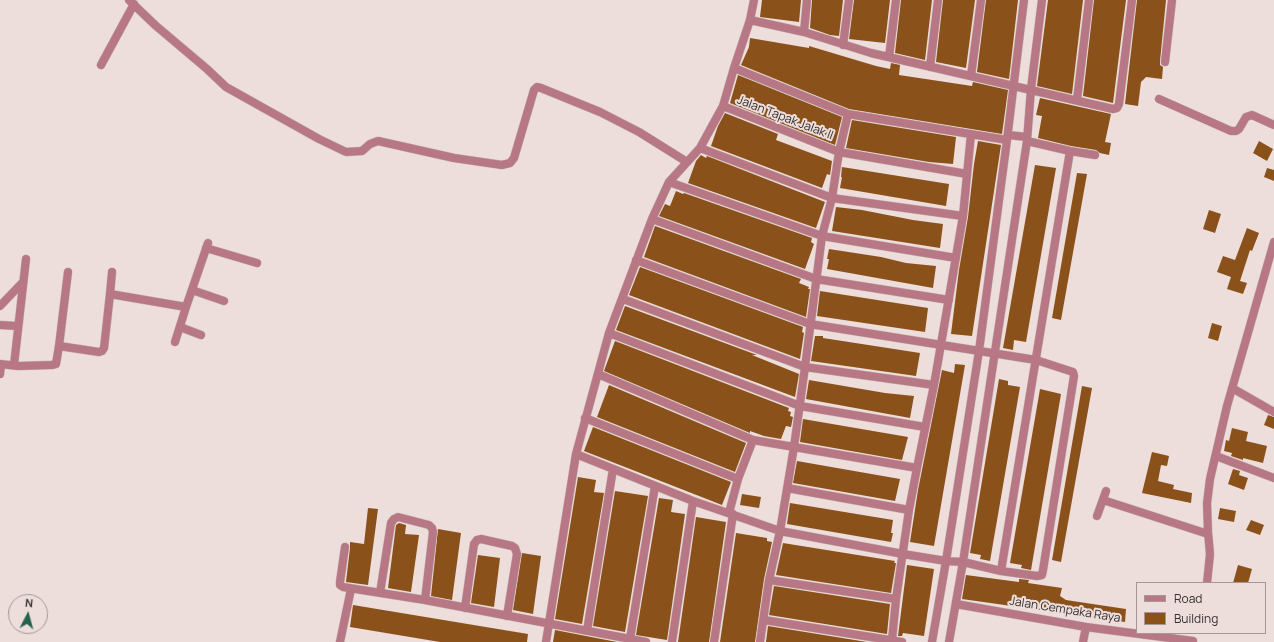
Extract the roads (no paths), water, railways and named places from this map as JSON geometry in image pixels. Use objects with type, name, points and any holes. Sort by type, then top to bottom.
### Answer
[{"type":"street","points":[[546,642],[576,454],[609,333],[652,219],[670,182],[700,148],[723,106],[750,20],[754,0]]},
{"type":"street","points":[[804,32],[807,0]]},
{"type":"street","points":[[843,45],[849,0]]},
{"type":"street","points":[[889,57],[896,0]]},
{"type":"street","points":[[930,67],[938,0]]},
{"type":"street","points":[[971,76],[980,0]]},
{"type":"street","points":[[932,642],[947,561],[980,351],[1009,137],[1024,0]]},
{"type":"street","points":[[949,642],[1026,138],[1030,89],[1042,0]]},
{"type":"street","points":[[1077,100],[1089,0]]},
{"type":"street","points":[[750,20],[804,32],[843,45],[889,57],[1113,109],[1117,108],[1119,104],[1132,0]]},
{"type":"street","points":[[1165,62],[1172,0]]},
{"type":"street","points":[[101,65],[132,2],[155,25],[226,87],[346,152],[362,151],[370,144],[378,141],[454,158],[502,164],[510,163],[514,158],[534,90],[537,87],[600,112],[639,132],[687,162]]},
{"type":"street","points":[[734,68],[848,114],[972,134],[1026,138],[1070,151],[1095,155]]},
{"type":"street","points":[[1159,99],[1231,131],[1240,129],[1246,117],[1252,115],[1274,125]]},
{"type":"street","name":"Jalan Tapak Jalak II","points":[[723,106],[839,152],[967,174]]},
{"type":"street","points":[[760,642],[769,580],[780,530],[794,447],[822,236],[832,198],[839,152],[848,114]]},
{"type":"street","points":[[892,640],[896,599],[916,468],[934,385],[963,216],[972,134]]},
{"type":"street","points":[[700,148],[832,198],[963,216]]},
{"type":"street","points":[[1001,571],[1070,151]]},
{"type":"street","points":[[670,182],[822,236],[956,258]]},
{"type":"street","points":[[652,219],[816,279],[949,300]]},
{"type":"street","points":[[1207,582],[1210,554],[1207,503],[1210,479],[1222,425],[1274,242]]},
{"type":"street","points":[[175,342],[207,246],[257,263]]},
{"type":"street","points":[[14,365],[17,326],[26,259]]},
{"type":"street","points":[[576,454],[693,501],[780,530],[903,554],[962,562],[1001,571],[1037,576],[1042,574],[1074,376],[1073,372],[1036,360],[993,352],[810,324],[636,260]]},
{"type":"street","points":[[0,374],[1,364],[52,366],[56,364],[68,272]]},
{"type":"street","points":[[59,346],[99,352],[104,348],[112,272]]},
{"type":"street","points":[[0,306],[23,282]]},
{"type":"street","points":[[192,290],[224,301]]},
{"type":"street","points":[[110,294],[186,307]]},
{"type":"street","points":[[623,299],[805,367],[934,385]]},
{"type":"street","points":[[0,325],[17,326]]},
{"type":"street","points":[[180,327],[201,335]]},
{"type":"street","points":[[609,333],[800,406],[925,427]]},
{"type":"street","points":[[598,374],[753,440],[916,468]]},
{"type":"street","points":[[1232,388],[1274,412]]},
{"type":"street","points":[[585,418],[738,479]]},
{"type":"street","points":[[714,642],[731,514],[738,479],[753,440]]},
{"type":"street","points":[[1216,456],[1274,478]]},
{"type":"street","points":[[587,631],[613,469]]},
{"type":"street","points":[[630,639],[654,486]]},
{"type":"street","points":[[787,488],[909,510]]},
{"type":"street","points":[[1097,516],[1106,491]]},
{"type":"street","points":[[1103,500],[1208,534]]},
{"type":"street","points":[[672,642],[693,501]]},
{"type":"street","points":[[380,593],[391,523],[394,519],[398,518],[429,525],[432,528],[433,532],[425,600]]},
{"type":"street","points":[[465,608],[474,544],[477,540],[481,539],[515,548],[516,554],[507,616]]},
{"type":"street","points":[[345,547],[340,585],[351,589],[425,600],[646,642]]},
{"type":"street","points":[[769,580],[896,599]]},
{"type":"street","points":[[342,642],[351,589]]},
{"type":"street","name":"Jalan Cempaka Raya","points":[[956,604],[1086,627],[1136,633]]},
{"type":"street","points":[[764,620],[902,642]]},
{"type":"street","points":[[1083,642],[1086,627]]},
{"type":"street","name":"Jalan Cempaka Raya","points":[[1149,634],[1194,639]]}]
